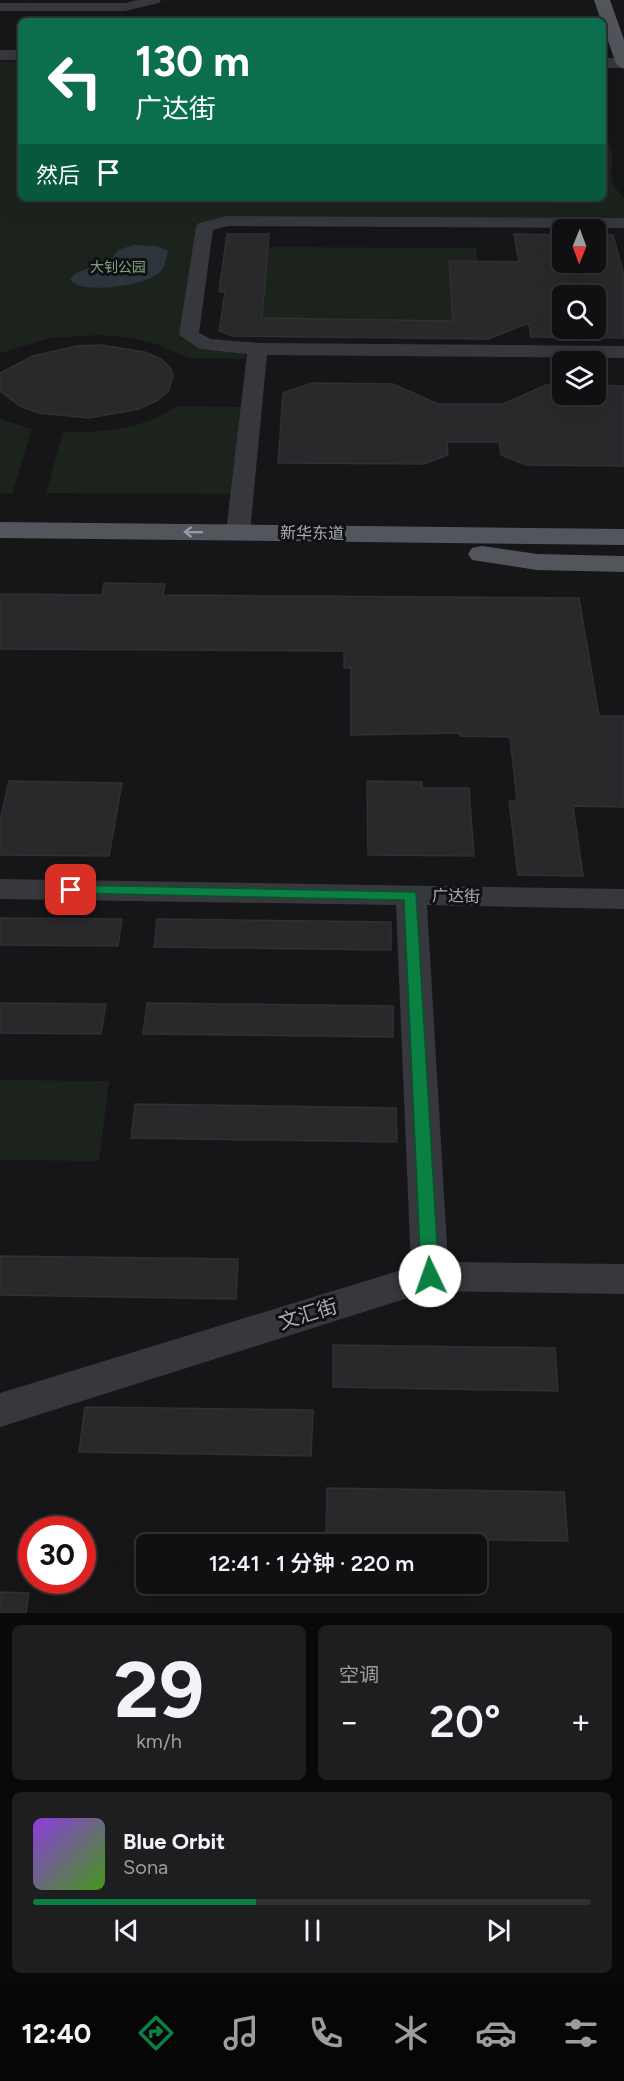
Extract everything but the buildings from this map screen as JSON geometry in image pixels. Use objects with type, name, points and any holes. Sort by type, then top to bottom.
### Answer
[{"type":"main road","points":[[602,0],[624,64]]},
{"type":"main road","points":[[420,534],[505,522],[624,525]]},
{"type":"main road","name":"新华东道","points":[[0,530],[624,537]]},
{"type":"main road","name":"新华东道","points":[[0,550],[624,555]]},
{"type":"main road","points":[[482,554],[537,562],[624,564]]},
{"type":"street","points":[[0,6],[125,7],[154,0]]},
{"type":"street","points":[[0,55],[18,55]]},
{"type":"street","points":[[606,63],[624,64]]},
{"type":"street","points":[[624,224],[228,221],[208,224],[205,227],[189,335],[207,345],[258,349],[624,352]]},
{"type":"street","points":[[238,532],[258,349]]},
{"type":"street","name":"广达街","points":[[0,889],[624,898]]},
{"type":"street","points":[[411,895],[430,1276]]},
{"type":"street","name":"文汇街","points":[[0,1410],[430,1276],[624,1279]]},
{"type":"green space","name":"大钊公园","points":[[0,61],[18,62],[18,201],[606,201],[606,138],[609,143],[612,160],[611,174],[616,189],[624,198],[624,220],[213,219],[181,336],[195,344],[244,354],[247,359],[189,358],[156,344],[132,338],[101,335],[50,338],[0,353]]},
{"type":"green space","points":[[241,247],[476,248],[486,323],[233,322]]},
{"type":"green space","points":[[177,406],[243,407],[234,494],[46,493],[63,432],[92,432],[137,425]]},
{"type":"green space","points":[[0,419],[32,429],[12,494],[0,493]]},
{"type":"green space","points":[[0,1080],[109,1081],[99,1161],[0,1160]]},
{"type":"shaded area","points":[[133,245],[157,246],[168,251],[164,266],[159,273],[128,285],[99,288],[76,284],[70,279],[76,273],[111,260],[118,250]]},
{"type":"route","points":[[71,890],[411,895],[430,1276]]}]
